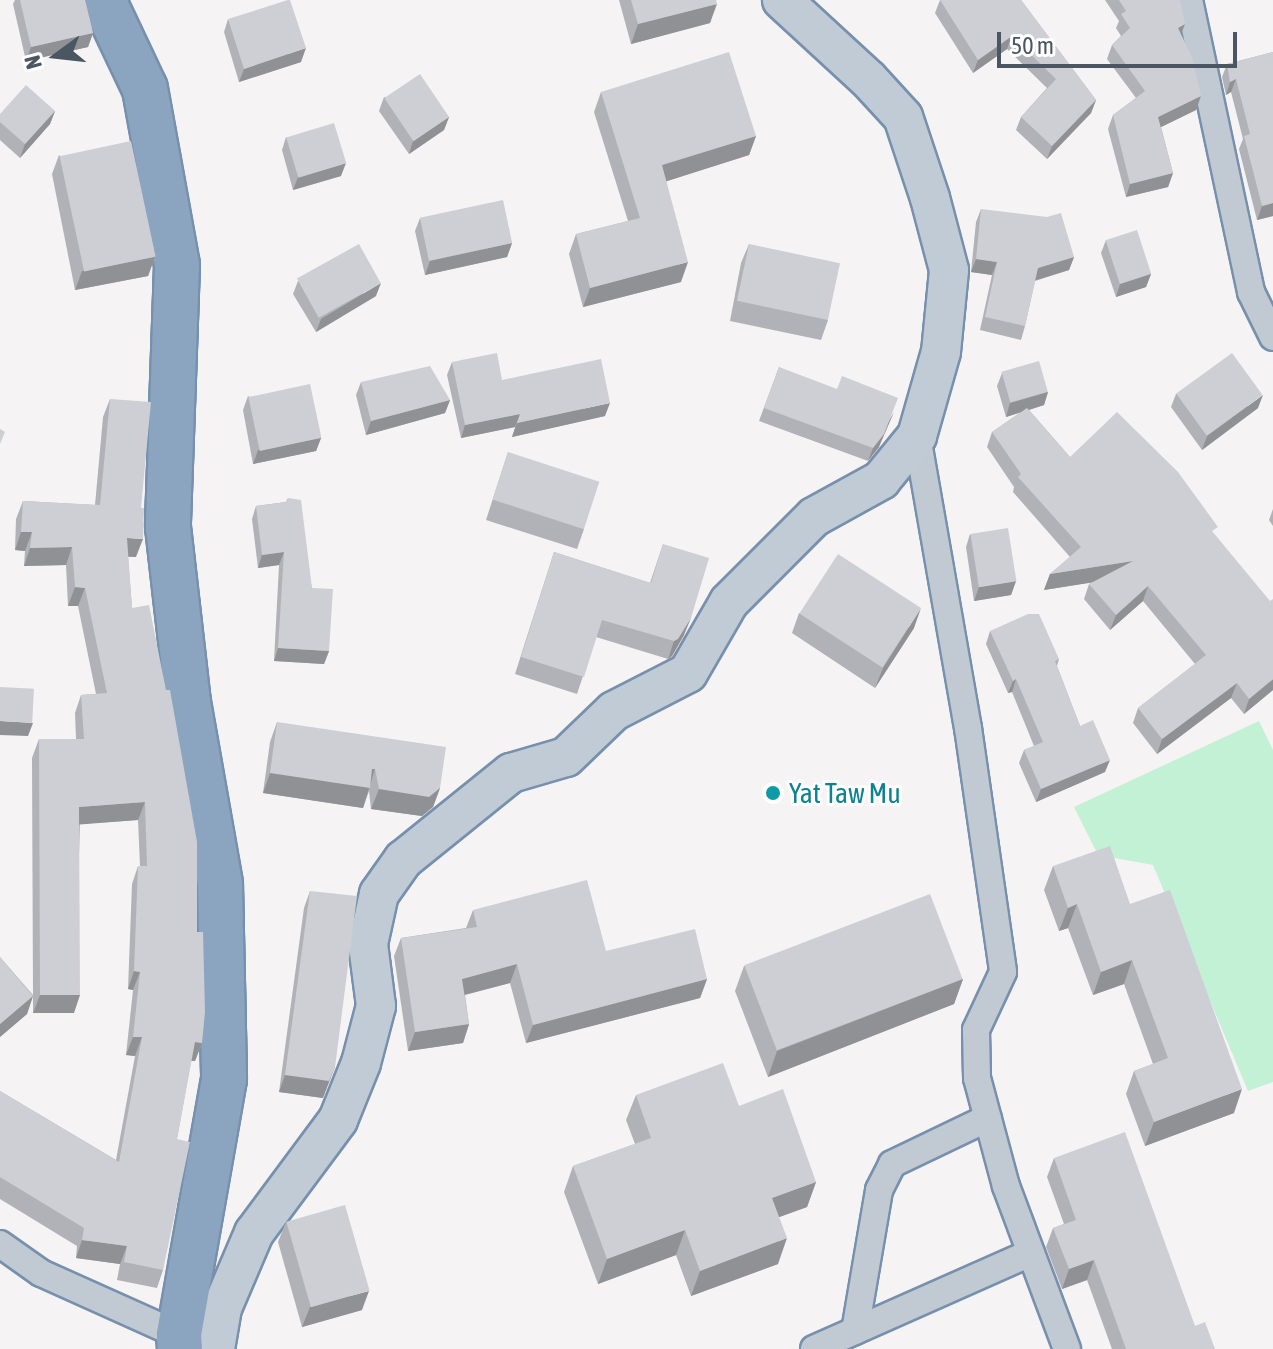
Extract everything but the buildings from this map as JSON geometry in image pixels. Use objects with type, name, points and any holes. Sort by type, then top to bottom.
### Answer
[{"type":"highway","points":[[103,0],[145,89],[177,265],[168,527],[188,702],[220,884],[224,1079],[191,1344]]},
{"type":"street","points":[[0,1244],[41,1273],[191,1344],[222,1308],[254,1233],[338,1120],[361,1063],[376,1006],[368,944],[379,894],[403,860],[511,773],[566,757],[614,711],[688,673],[729,602],[814,517],[881,480],[917,436],[941,352],[949,270],[930,198],[903,117],[868,79],[782,0]]},
{"type":"street","points":[[1189,0],[1251,292],[1273,337]]},
{"type":"street","points":[[917,436],[968,728],[1003,972],[976,1030],[977,1078],[1006,1186],[1067,1349]]},
{"type":"street","points":[[855,1331],[879,1190],[892,1164],[988,1118]]},
{"type":"street","points":[[826,1347],[855,1331],[1031,1253]]},
{"type":"green space","points":[[1259,721],[1273,750],[1273,1082],[1248,1091],[1153,865],[1098,855],[1074,807]]},
{"type":"place","name":"Yat Taw Mu","points":[[773,793]]}]
